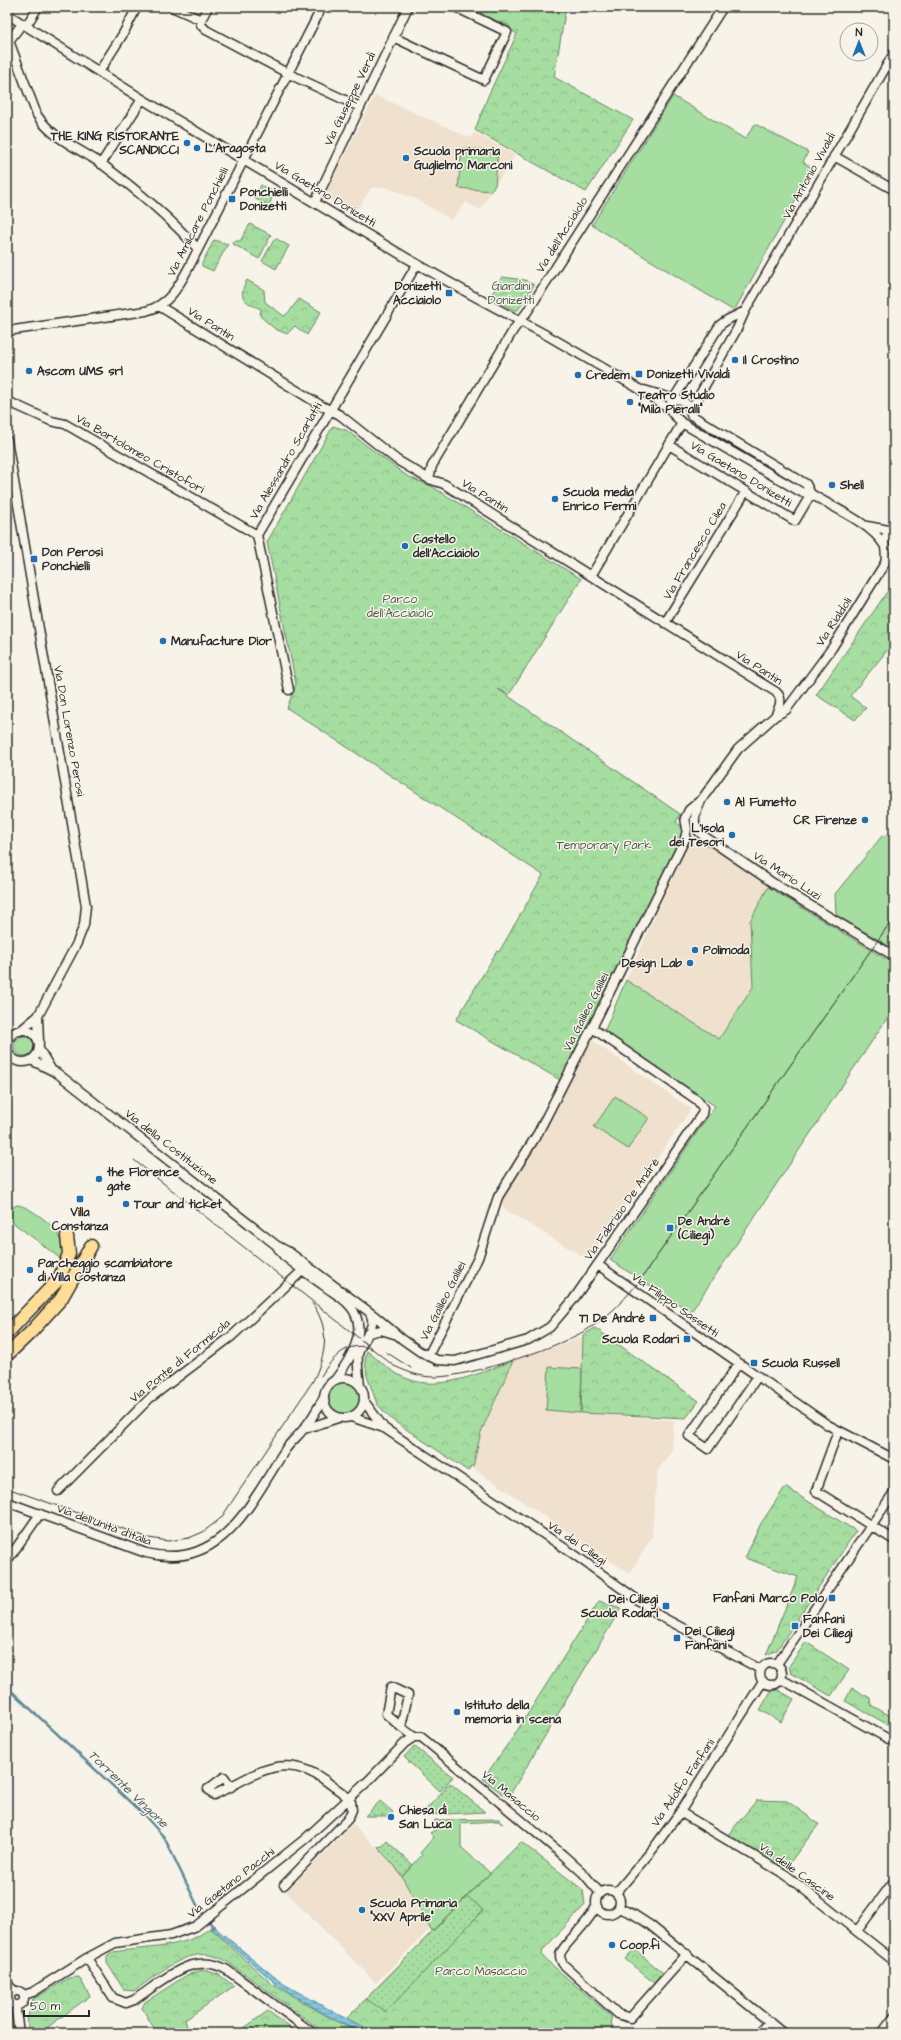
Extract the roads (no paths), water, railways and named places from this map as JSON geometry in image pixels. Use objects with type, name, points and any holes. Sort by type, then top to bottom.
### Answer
[{"type":"highway","points":[[7,1332],[59,1279],[69,1254],[67,1236]]},
{"type":"highway","points":[[7,1355],[31,1332],[61,1298],[91,1246]]},
{"type":"highway","points":[[7,1351],[31,1332]]},
{"type":"street","points":[[38,7],[24,25],[8,41],[37,115],[41,121],[62,140],[101,164],[147,199],[198,249]]},
{"type":"street","points":[[99,72],[123,34],[137,7]]},
{"type":"street","points":[[172,7],[200,20]]},
{"type":"street","points":[[208,7],[200,20],[201,25],[206,30],[289,74],[360,107]]},
{"type":"street","name":"Via Amilcare Ponchielli","points":[[7,331],[146,311],[159,306],[176,290],[289,74],[322,7]]},
{"type":"street","name":"Via Giuseppe Verdi","points":[[315,202],[408,7]]},
{"type":"street","points":[[458,9],[471,7]]},
{"type":"street","name":"Via dell'Acciaiolo","points":[[429,479],[432,466],[520,321],[724,7]]},
{"type":"street","points":[[393,37],[484,80],[507,32],[458,9]]},
{"type":"street","name":"Via Gaetano Donizetti","points":[[7,14],[142,99],[417,264],[636,387],[672,411],[684,423],[801,492],[811,494],[864,525],[876,535],[885,547]]},
{"type":"street","name":"Via Antonio Vivaldi","points":[[691,413],[737,330],[745,311],[894,53]]},
{"type":"street","points":[[101,164],[142,99]]},
{"type":"street","points":[[834,156],[894,190]]},
{"type":"street","name":"Via Alessandro Scarlatti","points":[[289,690],[257,535],[417,264]]},
{"type":"street","name":"Via Pantin","points":[[159,306],[329,411],[340,415],[397,460],[429,479],[444,484],[778,693],[780,697],[780,705],[775,716]]},
{"type":"street","name":"Via Antonio Vivaldi","points":[[674,399],[720,325],[745,311]]},
{"type":"street","points":[[734,318],[737,330]]},
{"type":"street","name":"Via Gaetano Donizetti","points":[[636,387],[685,401],[691,413],[806,484],[811,494]]},
{"type":"street","points":[[672,411],[670,403],[674,399]]},
{"type":"street","name":"Via Bartolomeo Cristofori","points":[[7,401],[51,421],[65,424],[257,535]]},
{"type":"street","name":"Via Gaetano Donizetti","points":[[684,423],[690,420],[691,413]]},
{"type":"street","points":[[591,576],[669,445],[684,423]]},
{"type":"street","name":"Via Don Lorenzo Perosi","points":[[7,440],[86,906],[83,932],[38,1016],[19,1031]]},
{"type":"street","name":"Via Gaetano Donizetti","points":[[669,445],[795,521],[811,494]]},
{"type":"street","name":"Via Francesco Cilea","points":[[666,623],[746,491]]},
{"type":"street","name":"Via Gaetano Donizetti","points":[[864,525],[894,531]]},
{"type":"street","name":"Via Rialdoli","points":[[792,702],[845,628],[886,563],[885,537],[894,531]]},
{"type":"street","points":[[885,547],[894,555]]},
{"type":"street","name":"Via Galileo Galilei","points":[[428,1356],[478,1258],[498,1196],[538,1133],[592,1028],[685,839],[687,833],[685,820],[686,814],[702,799],[738,749],[775,716],[785,711],[792,702]]},
{"type":"street","name":"Via Mario Luzi","points":[[702,799],[694,816],[695,826],[701,834],[779,887],[894,956]]},
{"type":"street","points":[[19,1031],[10,1038],[8,1051],[17,1060],[23,1062],[36,1056],[39,1045],[38,1016]]},
{"type":"street","name":"Via Fabrizio De André","points":[[428,1356],[441,1361],[455,1361],[504,1348],[538,1335],[558,1320],[701,1116],[703,1108],[691,1096],[592,1028]]},
{"type":"street","points":[[7,1030],[31,1032],[39,1045]]},
{"type":"street","name":"Via della Costituzione","points":[[39,1045],[52,1069]]},
{"type":"street","name":"Via della Costituzione","points":[[30,1060],[52,1069],[276,1245],[289,1252],[368,1310],[397,1335],[428,1356]]},
{"type":"street","name":"Via della Costituzione","points":[[276,1245],[284,1256],[347,1302],[356,1316],[358,1335],[350,1358],[335,1380]]},
{"type":"street","name":"Via Filippo Sassetti","points":[[598,1265],[838,1431]]},
{"type":"street","name":"Via Ponte di Formicola","points":[[58,1491],[150,1398],[232,1336],[303,1270]]},
{"type":"street","name":"Via dei Ciliegi","points":[[368,1310],[372,1319],[368,1334],[361,1344],[358,1356],[360,1386],[364,1394],[364,1401],[384,1428]]},
{"type":"street","points":[[368,1334],[381,1330],[397,1335]]},
{"type":"street","points":[[739,1363],[689,1436],[708,1449],[758,1376]]},
{"type":"street","points":[[338,1418],[327,1410],[323,1399],[326,1389],[335,1380],[348,1378],[360,1386]]},
{"type":"street","name":"Via dell'Unità d'Italia","points":[[7,1502],[154,1555],[177,1556],[200,1551],[218,1541],[234,1527],[290,1443],[304,1429],[323,1399]]},
{"type":"street","points":[[351,1418],[361,1410],[364,1401]]},
{"type":"street","name":"Via dei Ciliegi","points":[[338,1418],[351,1418],[384,1428],[568,1551],[660,1616],[760,1669]]},
{"type":"street","name":"Via dell'Unità d'Italia","points":[[304,1429],[338,1418]]},
{"type":"street","points":[[894,1459],[838,1431],[816,1491],[894,1540]]},
{"type":"street","points":[[777,1664],[894,1492]]},
{"type":"street","points":[[7,1561],[40,1514]]},
{"type":"street","points":[[767,1663],[777,1664],[782,1670],[781,1679],[772,1685],[763,1682],[760,1675],[760,1669],[767,1663]]},
{"type":"street","points":[[781,1679],[894,1742]]},
{"type":"street","name":"Via Adolfo Fanfani","points":[[616,1893],[680,1812],[763,1682]]},
{"type":"street","name":"Via Masaccio","points":[[401,1727],[414,1737],[421,1737],[533,1829],[583,1873],[600,1893]]},
{"type":"street","name":"Via Gaetano Pacchi","points":[[87,1958],[104,1948],[124,1940],[171,1935],[196,1926],[222,1907],[305,1839],[368,1781],[405,1743],[414,1737]]},
{"type":"street","points":[[231,1787],[267,1769],[290,1765],[314,1773],[349,1799],[352,1810],[348,1819],[284,1885]]},
{"type":"street","name":"Via delle Cascine","points":[[680,1812],[786,1875],[894,1960]]},
{"type":"street","points":[[857,1931],[894,1881]]},
{"type":"street","points":[[596,1906],[606,1915],[612,1914],[619,1908],[620,1899],[616,1893],[608,1890],[600,1893],[596,1900],[596,1906],[590,1919],[562,1951],[561,1960],[573,1974],[618,2014],[630,2018],[687,1954]]},
{"type":"street","points":[[619,1908],[640,1918],[784,2033]]},
{"type":"street","points":[[24,1995],[33,1992],[87,1958],[113,1998],[118,2002],[126,2003],[134,2000],[186,1967],[201,1962],[214,1964],[227,1970],[313,2033]]},
{"type":"street","points":[[7,1981],[10,1987],[15,1991],[20,1991],[24,1995]]},
{"type":"street","points":[[15,1991],[11,1994],[10,1998],[12,2003],[17,2006]]},
{"type":"street","points":[[17,2006],[23,2003],[24,1995]]},
{"type":"street","points":[[17,2006],[16,2010],[20,2033]]},
{"type":"street","points":[[882,2033],[894,2017]]},
{"type":"street","points":[[760,2033],[770,2022]]},
{"type":"water","points":[[214,1925],[219,1931],[282,1983],[341,2016],[376,2033],[361,2033],[332,2018],[280,1987],[210,1927]]},
{"type":"waterway","name":"Torrente Vingone","points":[[7,1687],[145,1816],[164,1837],[198,1907],[214,1928]]},
{"type":"tram line","points":[[134,1160],[394,1366],[419,1375],[435,1377],[451,1376],[470,1372],[516,1359],[561,1342],[593,1326],[613,1310],[630,1292],[641,1279],[894,917]]},
{"type":"tram line","points":[[7,1488],[149,1538],[168,1541],[189,1538],[203,1532],[221,1518],[313,1381],[321,1361],[324,1332],[318,1313],[312,1303]]},
{"type":"tram line","points":[[321,1376],[330,1363],[348,1348],[355,1346],[372,1349]]},
{"type":"tram line","points":[[386,1352],[411,1368]]},
{"type":"place","name":"THE KING RISTORANTE SCANDICCI","points":[[187,143]]},
{"type":"place","name":"L’Aragosta","points":[[197,148]]},
{"type":"place","name":"Scuola primaria Guglielmo Marconi","points":[[406,158]]},
{"type":"place","name":"Ponchielli Donizetti","points":[[232,199]]},
{"type":"place","name":"Donizetti Acciaiolo","points":[[449,293]]},
{"type":"place","name":"Il Crostino","points":[[735,360]]},
{"type":"place","name":"Ascom UMS srl","points":[[29,371]]},
{"type":"place","name":"Donizetti Vivaldi","points":[[639,374]]},
{"type":"place","name":"Credem","points":[[578,375]]},
{"type":"place","name":"Teatro Studio \"Mila Pieralli\"","points":[[630,402]]},
{"type":"place","name":"Shell","points":[[832,485]]},
{"type":"place","name":"Scuola media Enrico Fermi","points":[[555,499]]},
{"type":"place","name":"Castello dell'Acciaiolo","points":[[405,546]]},
{"type":"place","name":"Don Perosi Ponchielli","points":[[34,559]]},
{"type":"place","name":"Manufacture Dior","points":[[163,641]]},
{"type":"place","name":"Al Fumetto","points":[[727,802]]},
{"type":"place","name":"CR Firenze","points":[[865,820]]},
{"type":"place","name":"L'Isola dei Tesori","points":[[732,835]]},
{"type":"place","name":"Polimoda","points":[[695,950]]},
{"type":"place","name":"Design Lab","points":[[690,963]]},
{"type":"place","name":"the Florence gate","points":[[99,1179]]},
{"type":"place","name":"Villa Constanza","points":[[80,1199]]},
{"type":"place","name":"Tour and ticket","points":[[126,1204]]},
{"type":"place","name":"De André (Ciliegi)","points":[[670,1228]]},
{"type":"place","name":"Parcheggio scambiatore di Villa Costanza","points":[[30,1270]]},
{"type":"place","name":"T1 De André","points":[[653,1318]]},
{"type":"place","name":"Scuola Rodari","points":[[687,1339]]},
{"type":"place","name":"Scuola Russell","points":[[754,1363]]},
{"type":"place","name":"Fanfani Marco Polo","points":[[832,1598]]},
{"type":"place","name":"Dei Ciliegi Scuola Rodari","points":[[666,1606]]},
{"type":"place","name":"Fanfani Dei Ciliegi","points":[[795,1626]]},
{"type":"place","name":"Dei Ciliegi Fanfani","points":[[677,1638]]},
{"type":"place","name":"Istituto della memoria in scena","points":[[457,1712]]},
{"type":"place","name":"Chiesa di San Luca","points":[[391,1817]]},
{"type":"place","name":"Scuola Primaria \"XXV Aprile\"","points":[[362,1910]]},
{"type":"place","name":"Coop.fi","points":[[612,1945]]},
{"type":"park label","name":"Giardini Donizetti","points":[[511,293]]},
{"type":"park label","name":"Parco dell'Acciaiolo","points":[[400,606]]},
{"type":"park label","name":"Temporary Park","points":[[604,845]]},
{"type":"park label","name":"Parco Masaccio","points":[[481,1971]]}]
